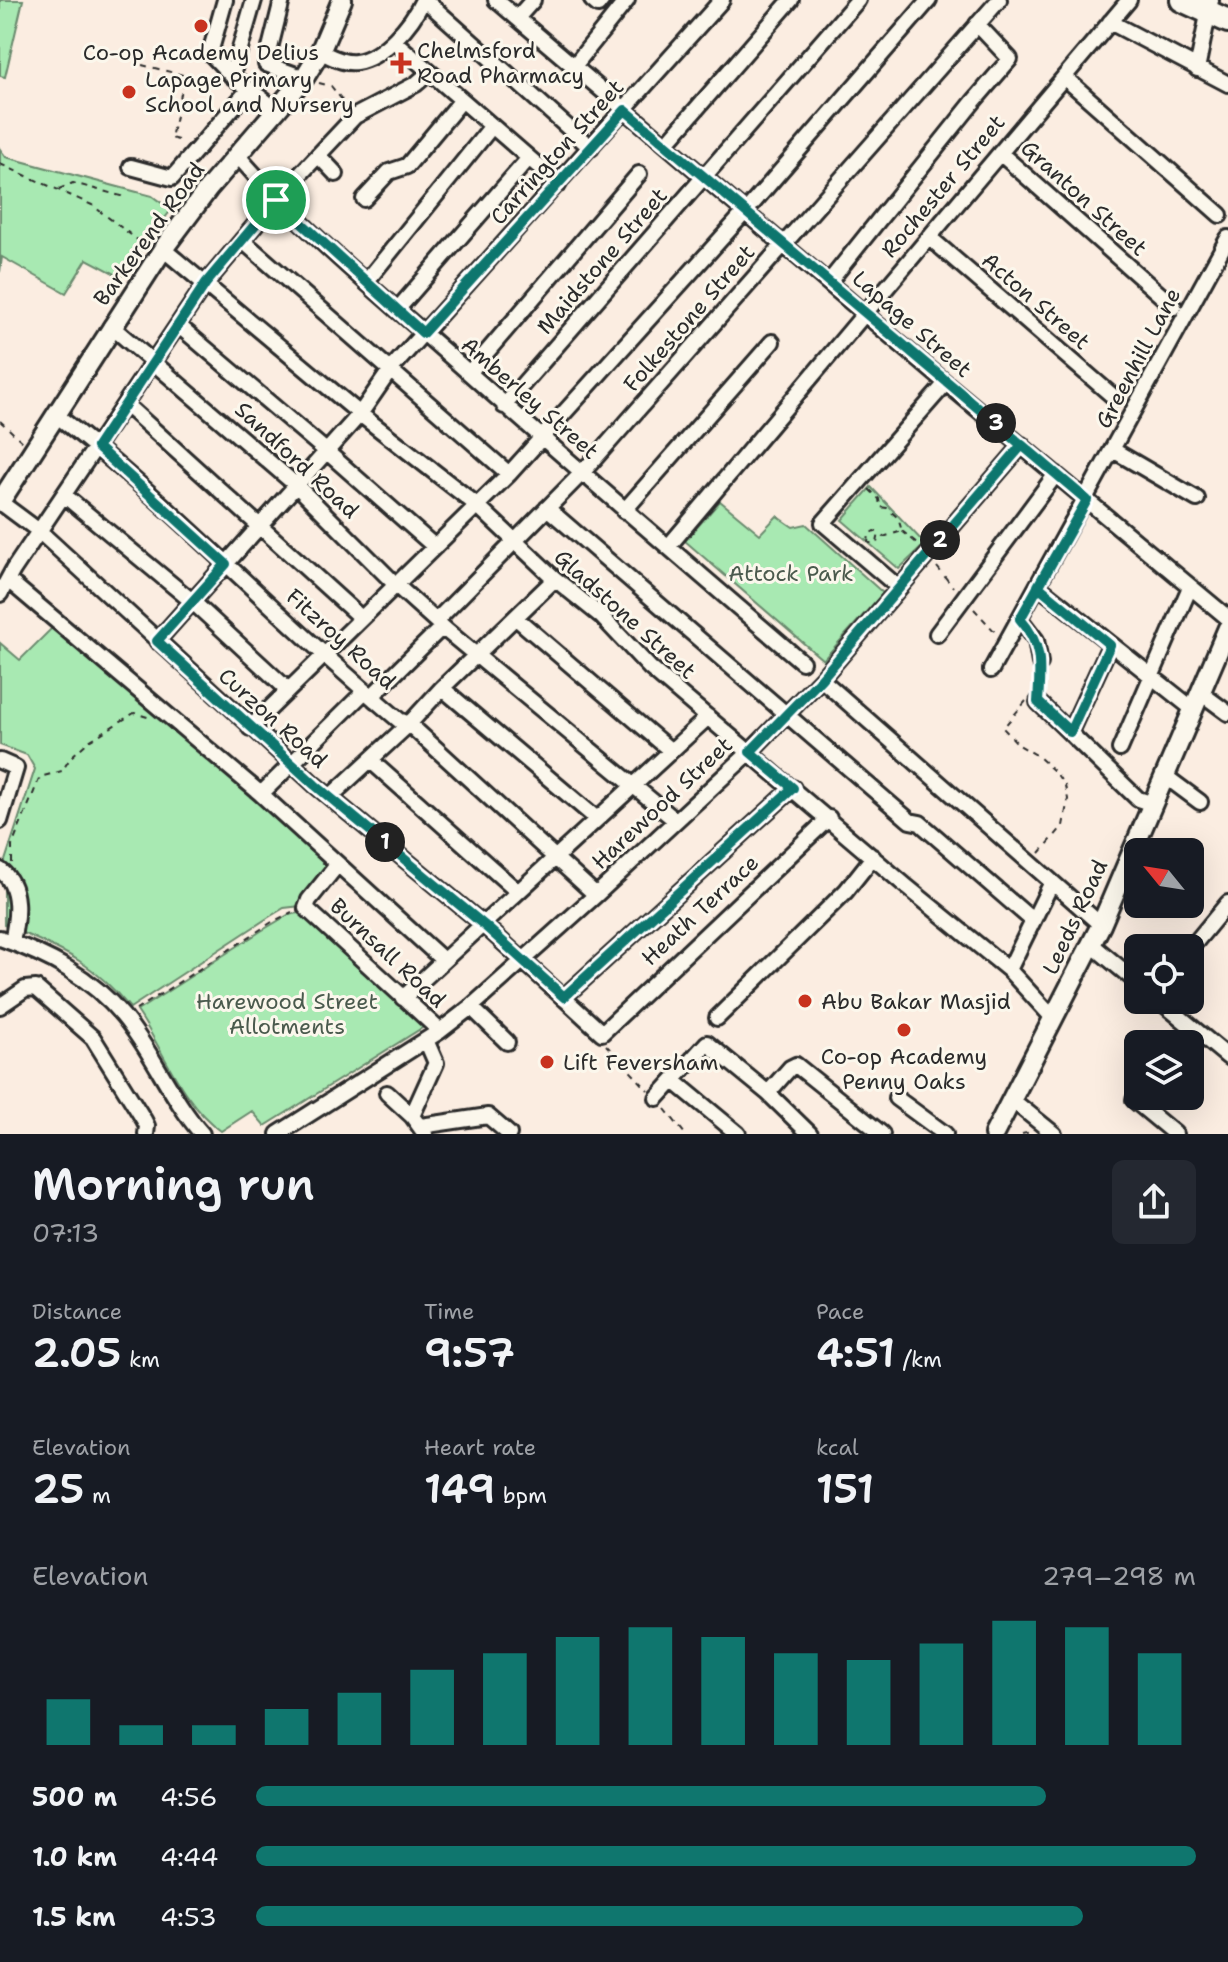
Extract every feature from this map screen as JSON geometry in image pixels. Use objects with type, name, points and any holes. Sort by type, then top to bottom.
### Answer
[{"type":"highway","points":[[1182,0],[1216,11]]},
{"type":"main road","name":"Barkerend Road","points":[[0,502],[161,252],[208,189],[304,78],[320,52],[342,0]]},
{"type":"main road","name":"Leeds Road","points":[[994,1134],[1101,925],[1228,628]]},
{"type":"street","points":[[225,0],[210,53],[232,76],[278,111]]},
{"type":"street","points":[[232,76],[254,0]]},
{"type":"street","points":[[282,0],[266,64],[304,78]]},
{"type":"street","points":[[320,52],[345,62],[358,62],[394,41],[424,0],[591,148]]},
{"type":"street","name":"Lapage Street","points":[[496,0],[1228,618]]},
{"type":"street","points":[[517,18],[533,0]]},
{"type":"street","points":[[592,0],[598,5],[602,0]]},
{"type":"street","points":[[574,66],[627,0]]},
{"type":"street","name":"Carrington Street","points":[[157,641],[360,414],[391,369],[722,0]]},
{"type":"street","points":[[666,144],[791,0]]},
{"type":"street","name":"Maidstone Street","points":[[504,406],[858,0]]},
{"type":"street","points":[[250,728],[478,506],[542,439],[929,0]]},
{"type":"street","name":"Folkestone Street","points":[[261,794],[365,691],[376,692],[440,628],[582,473],[999,0]]},
{"type":"street","name":"Rochester Street","points":[[668,547],[1129,0]]},
{"type":"street","points":[[1197,69],[1216,11]]},
{"type":"street","points":[[1110,22],[1228,84]]},
{"type":"street","points":[[829,282],[1010,59],[977,24]]},
{"type":"street","points":[[394,41],[559,184]]},
{"type":"street","points":[[0,594],[206,283],[276,200],[355,116],[416,84],[430,72]]},
{"type":"street","points":[[1064,77],[1220,215]]},
{"type":"street","points":[[131,167],[172,178],[249,89]]},
{"type":"street","points":[[364,199],[389,172],[407,166],[462,100]]},
{"type":"street","points":[[366,282],[492,126]]},
{"type":"street","name":"Granton Street","points":[[1000,153],[1174,307]]},
{"type":"street","points":[[318,155],[336,174]]},
{"type":"street","name":"Amberley Street","points":[[238,156],[276,200],[504,406],[802,662]]},
{"type":"street","points":[[397,310],[529,158]]},
{"type":"street","points":[[469,373],[639,174]]},
{"type":"street","name":"Acton Street","points":[[929,237],[1115,398]]},
{"type":"street","name":"Greenhill Lane","points":[[1016,626],[1228,238]]},
{"type":"street","points":[[242,240],[509,474]]},
{"type":"street","name":"Gladstone Street","points":[[161,252],[206,283],[360,414],[478,506],[555,579],[601,616],[650,668],[1009,970],[1053,1018]]},
{"type":"street","points":[[178,325],[435,547]]},
{"type":"street","name":"Sandford Road","points":[[111,326],[297,486],[440,628],[675,820]]},
{"type":"street","points":[[624,511],[772,342]]},
{"type":"street","points":[[898,587],[823,523],[946,383]]},
{"type":"street","points":[[125,404],[361,618]]},
{"type":"street","name":"Fitzroy Road","points":[[56,415],[97,447],[323,655],[399,720],[409,724],[596,895]]},
{"type":"street","name":"Harewood Street","points":[[278,1134],[440,1031],[596,895],[750,752],[821,679],[1022,445]]},
{"type":"street","points":[[1113,450],[1197,499]]},
{"type":"street","points":[[937,634],[1056,474]]},
{"type":"street","points":[[64,495],[193,602],[287,689]]},
{"type":"street","name":"Curzon Road","points":[[0,502],[39,531],[290,764],[484,925],[602,1033]]},
{"type":"street","points":[[547,508],[910,821],[920,823],[1032,920]]},
{"type":"street","points":[[330,797],[409,724],[555,579]]},
{"type":"street","points":[[8,580],[261,794],[443,960]]},
{"type":"street","points":[[1038,586],[1159,682],[1228,713]]},
{"type":"street","points":[[1120,749],[1159,682],[1190,587]]},
{"type":"street","points":[[516,618],[671,751]]},
{"type":"street","points":[[991,670],[1016,626],[1036,640],[1040,663]]},
{"type":"street","points":[[1070,732],[1110,645]]},
{"type":"street","points":[[821,679],[1101,925]]},
{"type":"street","points":[[442,688],[597,819]]},
{"type":"street","points":[[1038,702],[1138,799],[1153,804]]},
{"type":"street","points":[[403,998],[708,717]]},
{"type":"street","points":[[370,760],[518,892]]},
{"type":"street","points":[[0,761],[16,768],[0,821]]},
{"type":"street","points":[[1165,776],[1200,802]]},
{"type":"street","points":[[564,997],[793,788]]},
{"type":"street","name":"Heath Terrace","points":[[602,1033],[829,818]]},
{"type":"street","points":[[717,1018],[846,891],[873,857]]},
{"type":"street","points":[[306,908],[338,864]]},
{"type":"street","points":[[0,870],[14,887],[16,922],[6,940],[53,958],[72,969],[124,1017],[202,1134]]},
{"type":"street","points":[[1009,970],[1051,884]]},
{"type":"street","points":[[1202,934],[1228,903]]},
{"type":"street","name":"Burnsall Road","points":[[306,908],[440,1031]]},
{"type":"street","points":[[1091,944],[1124,971]]},
{"type":"street","points":[[0,1006],[25,989],[36,988],[93,1038],[144,1120],[146,1134]]},
{"type":"street","points":[[471,1007],[507,1042]]},
{"type":"street","points":[[1176,1014],[1228,1057]]},
{"type":"street","points":[[420,1125],[436,1063],[426,1040]]},
{"type":"street","points":[[657,1098],[707,1043],[768,1093],[810,1134]]},
{"type":"street","points":[[768,1093],[796,1065],[882,1134]]},
{"type":"street","points":[[674,1081],[738,1134]]},
{"type":"street","points":[[387,1093],[420,1125]]},
{"type":"street","points":[[896,1098],[945,1134]]},
{"type":"street","points":[[1012,1100],[1054,1134]]},
{"type":"street","points":[[1146,1110],[1175,1134]]},
{"type":"street","points":[[420,1125],[488,1116],[509,1134]]},
{"type":"path","points":[[178,140],[171,138],[185,75]]},
{"type":"path","points":[[304,78],[331,86],[355,116]]},
{"type":"path","points":[[10,169],[11,161]]},
{"type":"path","points":[[0,164],[92,205],[161,252]]},
{"type":"path","points":[[58,189],[73,183],[121,196],[123,191]]},
{"type":"path","points":[[0,421],[33,450]]},
{"type":"path","points":[[869,489],[879,499],[880,507],[887,508],[898,518],[902,531],[911,536],[928,555]]},
{"type":"path","points":[[880,538],[902,531]]},
{"type":"path","points":[[1038,702],[1040,663]]},
{"type":"path","points":[[1030,864],[1063,826],[1068,799],[1065,786],[1056,773],[1038,756],[1019,745],[1003,728],[1031,695],[1038,702]]},
{"type":"path","points":[[14,887],[18,882],[10,857],[12,846],[40,777],[62,771],[71,757],[89,741],[134,713],[166,722],[170,719]]},
{"type":"path","points":[[124,1017],[287,913],[306,908]]},
{"type":"path","points":[[602,1033],[604,1043],[657,1098],[685,1134]]},
{"type":"green space","points":[[0,0],[23,0],[5,77],[0,76]]},
{"type":"green space","points":[[0,149],[6,157],[152,196],[171,210],[121,277],[87,259],[66,293],[2,257],[0,272]]},
{"type":"green space","points":[[871,487],[925,544],[899,569],[842,520]]},
{"type":"green space","name":"Attock Park","points":[[720,501],[760,534],[777,516],[793,527],[806,524],[883,593],[823,660],[685,541]]},
{"type":"green space","points":[[56,624],[329,863],[327,873],[301,906],[284,908],[130,1008],[87,966],[4,925],[4,864],[35,769],[27,755],[0,745],[0,643],[20,660]]},
{"type":"green space","name":"Harewood Street Allotments","points":[[303,912],[425,1026],[265,1126],[252,1111],[221,1131],[184,1091],[137,1011],[261,931],[288,915]]},
{"type":"place","name":"Co-op Academy Delius","points":[[201,26]]},
{"type":"place","name":"Chelmsford Road Pharmacy","points":[[401,63]]},
{"type":"place","name":"Lapage Primary School and Nursery","points":[[129,92]]},
{"type":"place","name":"Abu Bakar Masjid","points":[[805,1001]]},
{"type":"place","name":"Co-op Academy Penny Oaks","points":[[904,1030]]},
{"type":"place","name":"Lift Feversham","points":[[547,1062]]},
{"type":"route","points":[[276,200],[206,283],[97,447],[226,564],[157,641],[315,785],[484,925],[564,997],[793,788],[750,752],[821,679],[1022,445],[1087,500],[1038,586],[1110,645],[1070,732],[1038,702],[1040,663],[1036,640],[1020,619],[1038,586],[1087,500],[1056,474],[1022,445],[946,383],[625,110],[423,333],[276,200]]}]
